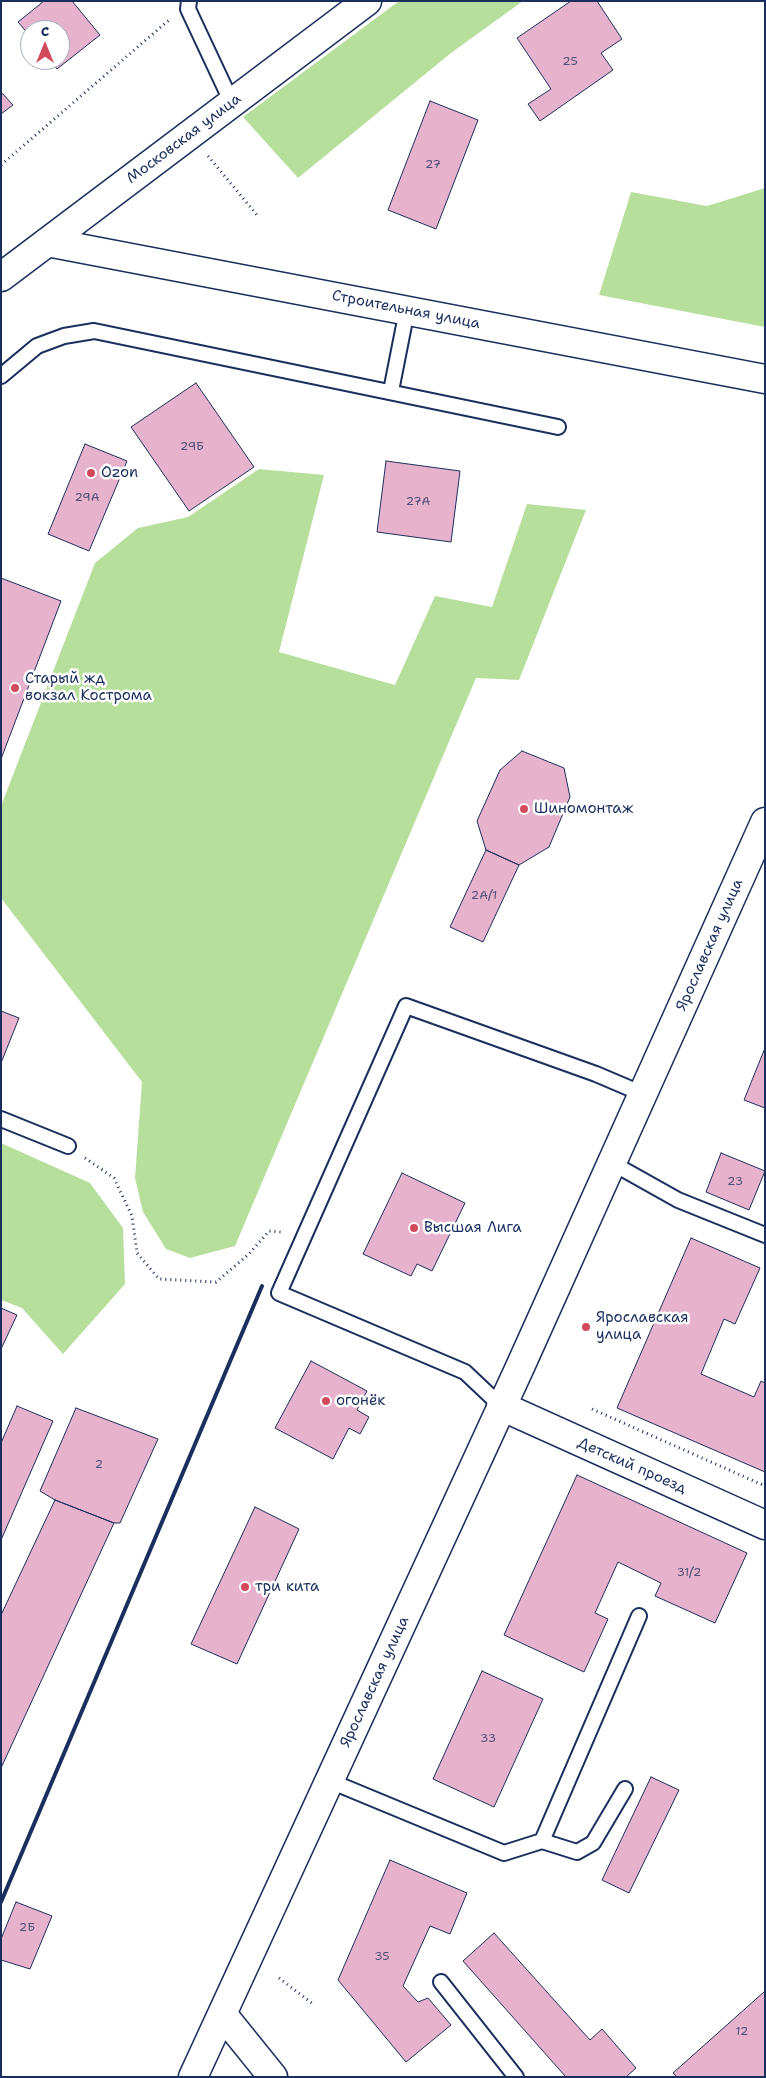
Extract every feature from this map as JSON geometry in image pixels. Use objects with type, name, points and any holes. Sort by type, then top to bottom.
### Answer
[{"type":"main road","name":"Московская улица","points":[[1,277],[367,1]]},
{"type":"main road","name":"Строительная улица","points":[[47,242],[765,379]]},
{"type":"main road","name":"Ярославская улица","points":[[193,2077],[612,1163],[765,822]]},
{"type":"main road","name":"Детский проезд","points":[[501,1406],[765,1525]]},
{"type":"main road","points":[[223,2015],[273,2077]]},
{"type":"lane","points":[[189,1],[188,9],[232,103]]},
{"type":"lane","points":[[391,391],[407,310]]},
{"type":"lane","points":[[1,376],[37,346],[64,336],[94,331],[558,427]]},
{"type":"lane","points":[[501,1406],[465,1372],[279,1293],[406,1006],[596,1074],[643,1094]]},
{"type":"lane","points":[[1,1119],[68,1146]]},
{"type":"lane","points":[[612,1163],[678,1200],[765,1235]]},
{"type":"lane","points":[[542,1841],[639,1616]]},
{"type":"lane","points":[[330,1781],[504,1854],[542,1841],[577,1852],[593,1843],[625,1789]]},
{"type":"lane","points":[[442,1982],[516,2077]]},
{"type":"path","points":[[1,165],[170,19]]},
{"type":"path","points":[[202,148],[257,216]]},
{"type":"path","points":[[68,1146],[114,1178],[132,1216],[137,1253],[159,1279],[216,1282],[249,1254],[269,1231],[305,1234]]},
{"type":"path","points":[[592,1409],[765,1486]]},
{"type":"path","points":[[279,1978],[313,2004]]},
{"type":"green space","points":[[399,1],[523,1],[451,53],[298,178],[243,117]]},
{"type":"green space","points":[[765,188],[765,327],[599,295],[631,192],[707,206]]},
{"type":"green space","points":[[259,469],[324,475],[279,652],[395,685],[435,596],[492,607],[527,504],[586,510],[519,680],[476,678],[235,1246],[190,1258],[166,1249],[143,1212],[135,1178],[142,1082],[1,898],[1,806],[95,563],[138,528],[188,517]]},
{"type":"green space","points":[[1,1143],[90,1183],[123,1228],[125,1284],[63,1354],[22,1308],[1,1300]]},
{"type":"building","points":[[44,1],[72,1],[100,35],[70,59],[70,20],[20,20]]},
{"type":"building","points":[[571,1],[597,1],[622,39],[601,53],[613,70],[540,121],[528,104],[551,89],[517,38]]},
{"type":"building","points":[[1,92],[13,105],[1,114]]},
{"type":"building","points":[[430,101],[478,120],[436,229],[388,210]]},
{"type":"building","points":[[196,383],[254,467],[189,511],[131,427]]},
{"type":"building","points":[[85,444],[127,461],[89,551],[48,534]]},
{"type":"building","points":[[386,461],[460,471],[451,542],[377,532]]},
{"type":"building","name":"Старый жд вокзал Кострома","points":[[1,578],[61,601],[1,759]]},
{"type":"building","name":"Шиномонтаж","points":[[522,751],[564,768],[570,797],[549,847],[519,865],[486,850],[477,821],[500,770]]},
{"type":"building","points":[[486,850],[519,865],[483,942],[450,927]]},
{"type":"building","points":[[1,1011],[19,1018],[1,1063]]},
{"type":"building","points":[[765,1048],[765,1108],[744,1100]]},
{"type":"building","points":[[721,1153],[765,1171],[749,1210],[706,1192]]},
{"type":"building","name":"Высшая Лига","points":[[402,1173],[465,1203],[432,1271],[417,1264],[411,1276],[363,1254]]},
{"type":"building","points":[[691,1238],[760,1268],[735,1324],[724,1319],[701,1374],[754,1397],[761,1381],[765,1383],[765,1472],[617,1408]]},
{"type":"building","points":[[1,1308],[17,1315],[1,1349]]},
{"type":"building","name":"огонёк","points":[[311,1361],[367,1391],[357,1410],[369,1417],[360,1434],[349,1428],[333,1459],[275,1428]]},
{"type":"building","points":[[17,1406],[53,1421],[1,1540],[1,1443]]},
{"type":"building","points":[[76,1408],[158,1439],[120,1523],[114,1523],[55,1500],[40,1491]]},
{"type":"building","points":[[577,1475],[747,1553],[715,1623],[655,1596],[661,1583],[618,1562],[595,1613],[608,1619],[584,1672],[504,1635]]},
{"type":"building","points":[[55,1500],[114,1523],[1,1768],[1,1615]]},
{"type":"building","name":"три кита","points":[[255,1507],[299,1529],[237,1664],[191,1644]]},
{"type":"building","points":[[482,1671],[543,1699],[494,1807],[433,1779]]},
{"type":"building","points":[[651,1777],[679,1790],[629,1893],[602,1880]]},
{"type":"building","points":[[390,1860],[467,1893],[450,1934],[430,1926],[403,1986],[418,2002],[428,1998],[451,2025],[406,2062],[338,1980]]},
{"type":"building","points":[[16,1902],[52,1916],[30,1969],[1,1960],[1,1939]]},
{"type":"building","points":[[494,1933],[590,2040],[602,2029],[636,2068],[626,2077],[566,2077],[463,1961]]},
{"type":"building","points":[[765,1991],[765,2077],[677,2077],[673,2073]]},
{"type":"railway","points":[[1,1902],[262,1286]]},
{"type":"place","name":"Ozon","points":[[91,473]]},
{"type":"place","name":"Старый жд вокзал Кострома","points":[[15,688]]},
{"type":"place","name":"Шиномонтаж","points":[[524,809]]},
{"type":"place","name":"Высшая Лига","points":[[414,1228]]},
{"type":"place","name":"Ярославская улица","points":[[586,1327]]},
{"type":"place","name":"огонёк","points":[[326,1401]]},
{"type":"place","name":"три кита","points":[[245,1587]]}]
